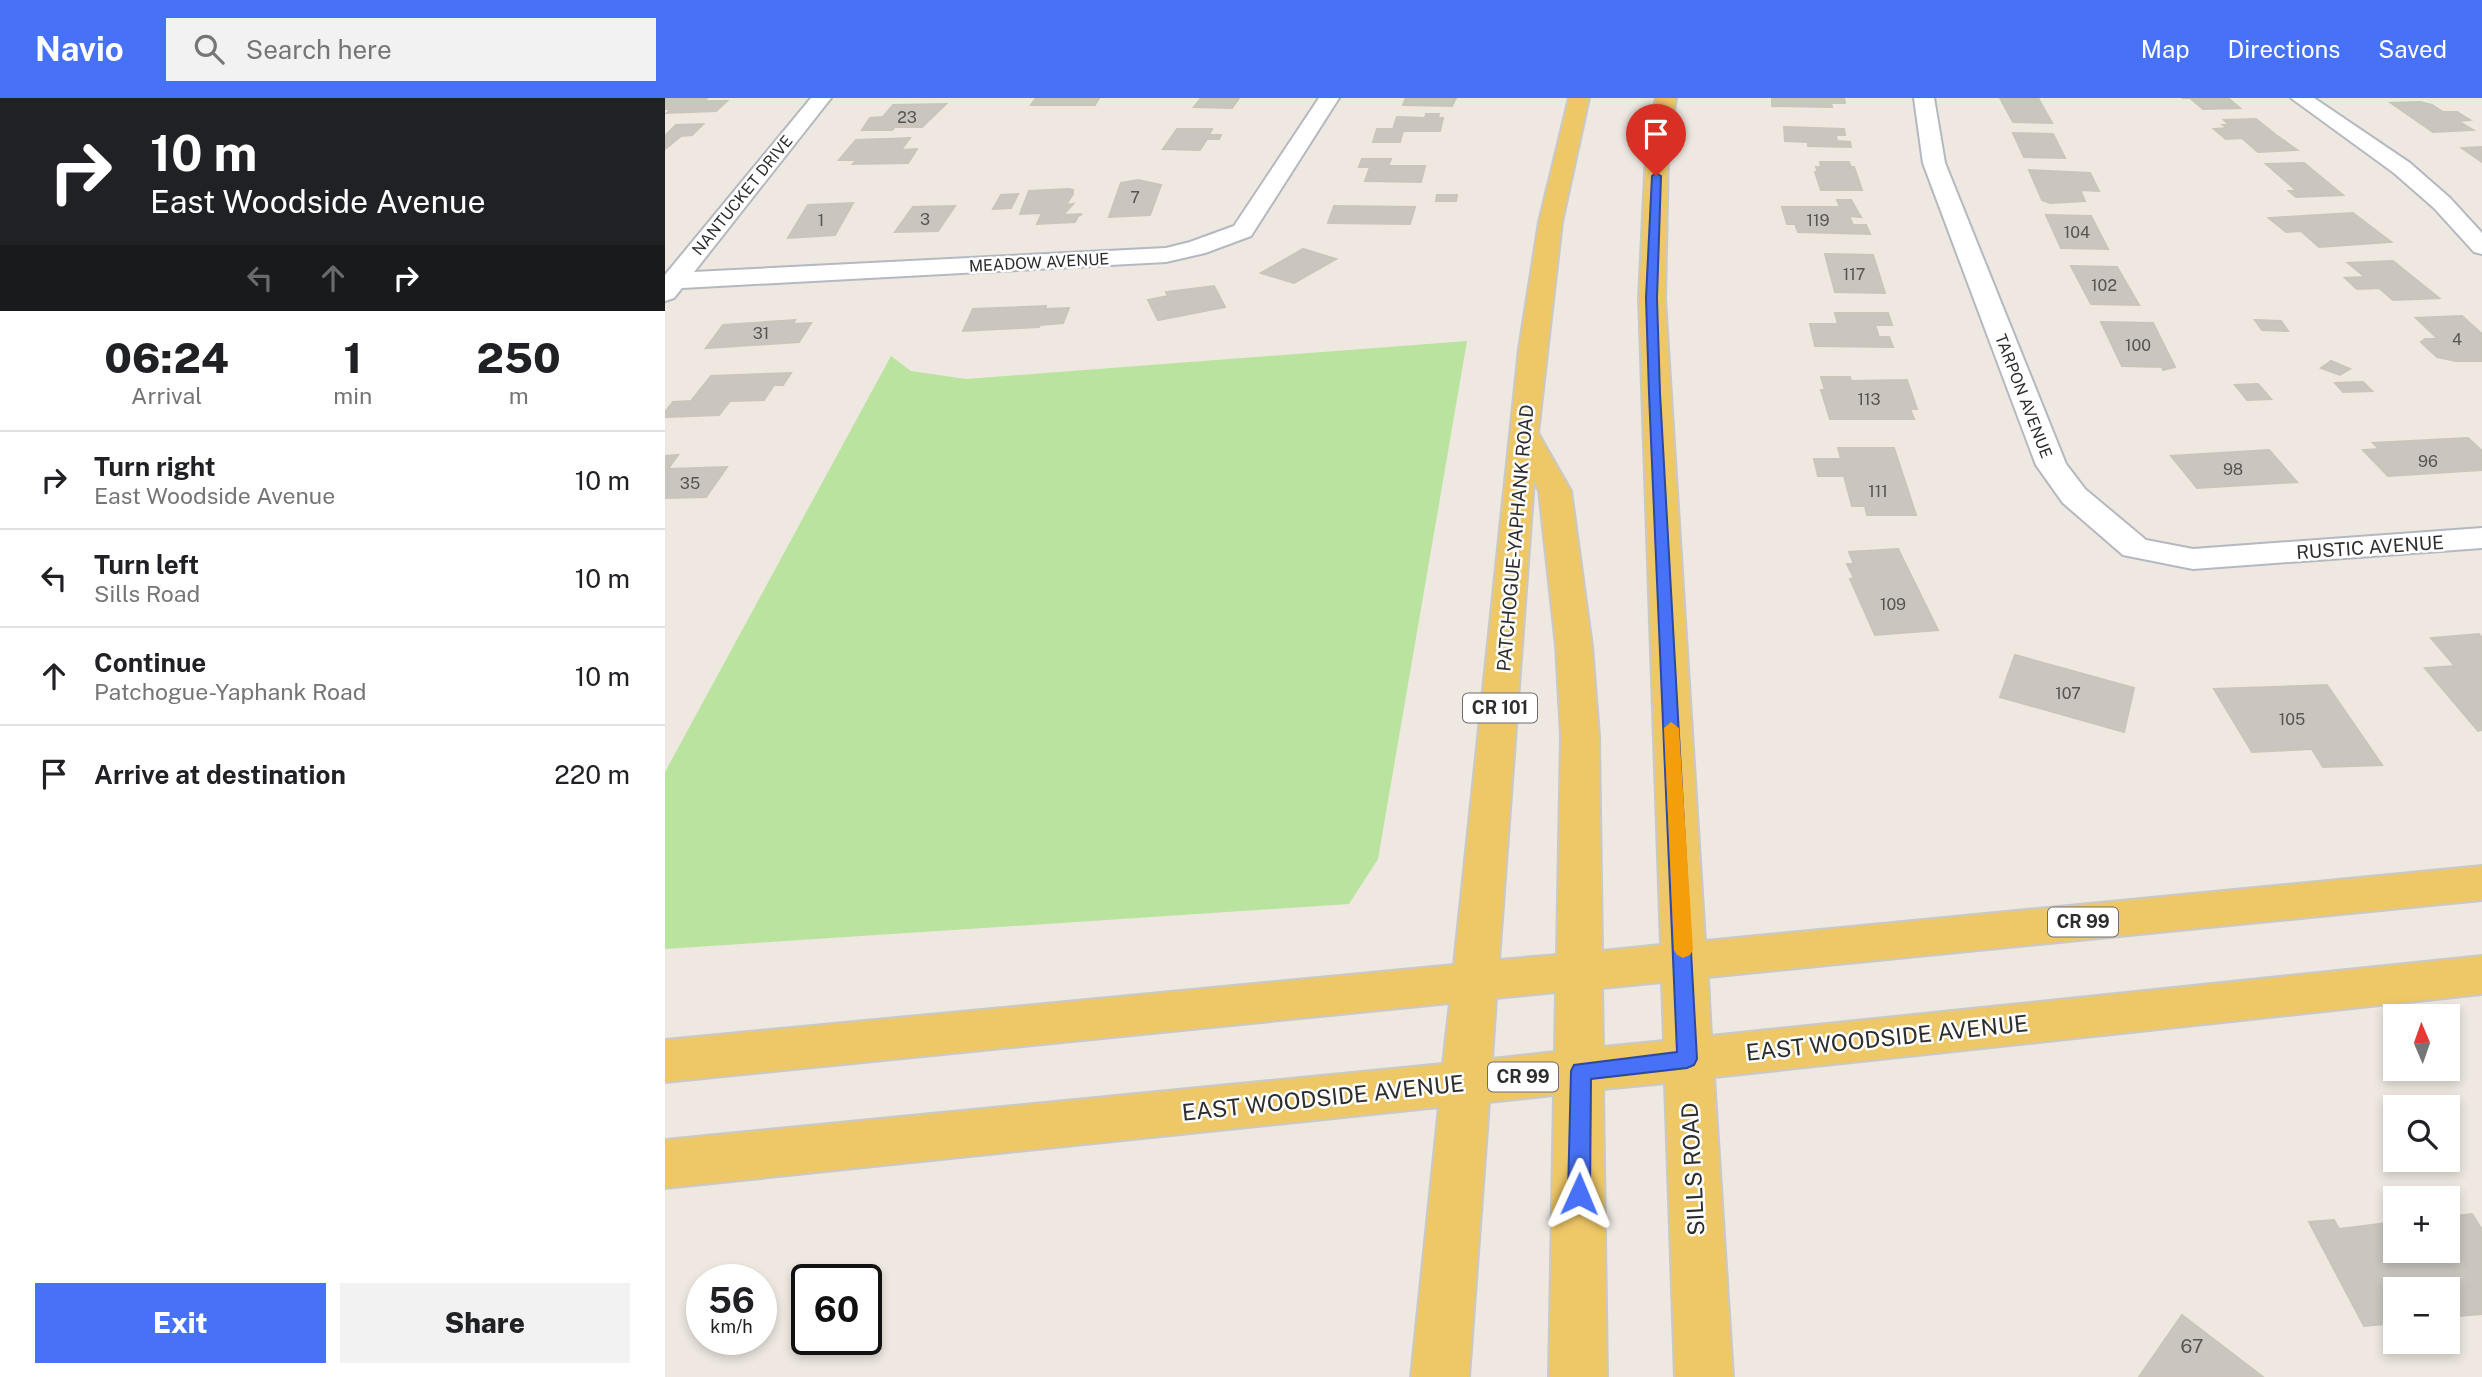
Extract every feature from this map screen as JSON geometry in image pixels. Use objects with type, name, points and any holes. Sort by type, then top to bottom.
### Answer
[{"type":"main road","name":"PATCHOGUE-YAPHANK ROAD","points":[[1474,982],[1523,433],[1558,181],[1579,98]]},
{"type":"main road","points":[[1666,98],[1657,154],[1652,298],[1684,961]]},
{"type":"main road","points":[[1523,433],[1555,491],[1574,646],[1580,736],[1578,1377]]},
{"type":"main road","name":"CR 99","points":[[665,1061],[2482,883]]},
{"type":"main road","name":"SILLS ROAD","points":[[1684,961],[1704,1377]]},
{"type":"main road","name":"EAST WOODSIDE AVENUE","points":[[665,1164],[1581,1071],[2482,975]]},
{"type":"main road","name":"CR 101","points":[[1440,1377],[1474,982]]},
{"type":"street","name":"NANTUCKET DRIVE","points":[[669,287],[821,98]]},
{"type":"street","name":"MEADOW AVENUE","points":[[669,287],[1166,255],[1197,248],[1243,231],[1329,98]]},
{"type":"street","name":"TARPON AVENUE","points":[[1924,98],[1934,163],[2051,465],[2074,496],[2135,548],[2193,559],[2257,555]]},
{"type":"street","points":[[2301,98],[2402,168],[2442,203],[2482,247]]},
{"type":"street","name":"RUSTIC AVENUE","points":[[2257,555],[2482,538]]},
{"type":"green space","points":[[1467,341],[1378,859],[1349,904],[665,949],[665,772],[891,356],[911,371],[966,379]]},
{"type":"building","points":[[665,98],[727,101],[716,111],[667,113],[671,109],[665,109]]},
{"type":"building","points":[[1036,98],[1099,98],[1095,105],[1031,105]]},
{"type":"building","points":[[1201,98],[1239,98],[1232,108],[1194,107]]},
{"type":"building","points":[[1406,98],[1456,98],[1452,106],[1403,105]]},
{"type":"building","points":[[1772,98],[1844,98],[1845,103],[1831,103],[1832,107],[1772,106]]},
{"type":"building","points":[[2000,98],[2038,98],[2052,123],[2013,122]]},
{"type":"building","points":[[2190,98],[2228,98],[2240,108],[2203,109]]},
{"type":"building","points":[[2420,102],[2443,112],[2457,112],[2470,120],[2458,121],[2473,130],[2433,132],[2391,103]]},
{"type":"building","points":[[946,104],[922,127],[862,130],[870,118],[883,117],[893,105]]},
{"type":"building","points":[[1426,114],[1439,114],[1438,118],[1443,118],[1440,131],[1403,131],[1400,142],[1373,142],[1377,129],[1393,129],[1397,117],[1425,118]]},
{"type":"building","points":[[2256,119],[2297,150],[2258,152],[2242,138],[2226,139],[2214,129],[2227,128],[2223,125],[2229,125],[2224,120]]},
{"type":"building","points":[[703,124],[692,135],[681,136],[665,149],[665,136],[676,125]]},
{"type":"building","points":[[1784,127],[1844,129],[1845,135],[1836,135],[1837,141],[1850,142],[1851,147],[1808,146],[1808,142],[1785,141]]},
{"type":"building","points":[[1177,129],[1212,129],[1209,135],[1221,135],[1219,139],[1207,139],[1200,150],[1163,149]]},
{"type":"building","points":[[2013,133],[2053,134],[2065,158],[2024,157]]},
{"type":"building","points":[[910,138],[901,150],[917,149],[908,163],[853,164],[857,160],[839,160],[856,140]]},
{"type":"building","points":[[2482,147],[2482,162],[2462,148]]},
{"type":"building","points":[[1362,159],[1391,159],[1388,166],[1425,166],[1421,182],[1365,181],[1370,167],[1359,167]]},
{"type":"building","points":[[1820,162],[1849,162],[1851,167],[1854,167],[1862,190],[1821,190],[1815,172],[1818,172],[1816,167],[1821,167]]},
{"type":"building","points":[[2304,163],[2343,195],[2296,197],[2289,191],[2297,191],[2266,164]]},
{"type":"building","points":[[2029,170],[2090,173],[2099,191],[2080,190],[2085,201],[2050,203],[2042,200]]},
{"type":"building","points":[[1138,180],[1161,185],[1150,215],[1109,217],[1121,183]]},
{"type":"building","points":[[1073,190],[1073,194],[1066,205],[1073,204],[1063,215],[1082,214],[1075,222],[1037,224],[1042,213],[1020,214],[1029,191]]},
{"type":"building","points":[[1018,194],[1011,208],[993,209],[1001,195]]},
{"type":"building","points":[[1437,195],[1457,195],[1456,201],[1436,201]]},
{"type":"building","points":[[1837,200],[1851,200],[1861,217],[1849,216],[1853,225],[1866,225],[1870,234],[1798,232],[1795,224],[1787,224],[1782,207],[1840,207]]},
{"type":"building","points":[[853,203],[835,235],[788,238],[808,205]]},
{"type":"building","points":[[955,206],[938,231],[895,232],[913,207]]},
{"type":"building","points":[[1334,206],[1415,207],[1410,224],[1328,223]]},
{"type":"building","points":[[2353,213],[2391,242],[2319,247],[2301,231],[2286,232],[2269,218]]},
{"type":"building","points":[[2046,215],[2091,216],[2108,249],[2061,248]]},
{"type":"building","points":[[1303,249],[1336,259],[1294,283],[1261,273]]},
{"type":"building","points":[[1825,254],[1873,255],[1885,293],[1835,292]]},
{"type":"building","points":[[2393,261],[2439,298],[2393,300],[2379,288],[2357,289],[2345,278],[2365,277],[2348,263]]},
{"type":"building","points":[[2071,266],[2117,267],[2139,305],[2091,304]]},
{"type":"building","points":[[1214,286],[1225,307],[1158,320],[1148,300],[1168,296],[1166,292]]},
{"type":"building","points":[[1046,306],[1045,309],[1069,308],[1063,323],[963,331],[973,309]]},
{"type":"building","points":[[1835,313],[1888,313],[1892,325],[1875,325],[1879,337],[1889,337],[1893,347],[1815,346],[1810,324],[1838,324]]},
{"type":"building","points":[[2462,316],[2482,334],[2482,361],[2456,361],[2437,357],[2421,342],[2425,339],[2438,339],[2416,318]]},
{"type":"building","points":[[795,320],[793,324],[811,323],[799,342],[706,348],[723,325]]},
{"type":"building","points":[[2255,320],[2281,321],[2288,331],[2262,330]]},
{"type":"building","points":[[2101,322],[2153,323],[2175,367],[2163,370],[2162,367],[2122,366]]},
{"type":"building","points":[[2331,361],[2350,369],[2340,375],[2321,368]]},
{"type":"building","points":[[791,373],[783,385],[774,385],[764,400],[730,401],[719,415],[665,417],[665,412],[673,402],[691,401],[711,376]]},
{"type":"building","points":[[1821,377],[1850,377],[1851,381],[1907,380],[1917,409],[1910,409],[1914,419],[1830,419],[1821,390],[1825,390]]},
{"type":"building","points":[[2363,382],[2372,391],[2343,392],[2335,383]]},
{"type":"building","points":[[2258,384],[2271,399],[2247,400],[2235,385]]},
{"type":"building","points":[[2468,438],[2482,451],[2482,470],[2388,476],[2363,450],[2379,449],[2373,443]]},
{"type":"building","points":[[1838,448],[1894,448],[1916,515],[1867,515],[1865,506],[1852,506],[1844,476],[1818,476],[1814,459],[1841,459]]},
{"type":"building","points":[[2269,450],[2297,482],[2197,488],[2171,456]]},
{"type":"building","points":[[678,455],[668,469],[727,467],[706,497],[665,498],[665,456]]},
{"type":"building","points":[[1898,549],[1938,630],[1875,635],[1850,579],[1854,578],[1847,564],[1854,564],[1849,552]]},
{"type":"building","points":[[2479,634],[2482,638],[2482,730],[2478,731],[2425,668],[2455,666],[2431,638]]},
{"type":"building","points":[[2015,655],[2134,688],[2124,732],[2000,697]]},
{"type":"building","points":[[2327,685],[2382,765],[2323,767],[2312,749],[2252,752],[2214,689]]},
{"type":"building","points":[[2472,1214],[2482,1230],[2482,1314],[2460,1316],[2460,1277],[2383,1277],[2383,1324],[2364,1326],[2309,1222],[2334,1220],[2339,1229],[2383,1224],[2383,1263],[2460,1263],[2460,1216]]},
{"type":"building","points":[[2182,1315],[2263,1377],[2139,1377]]},
{"type":"slow traffic","points":[[1671,728],[1683,950]]},
{"type":"route","points":[[1579,1194],[1581,1071],[1687,1059],[1654,393],[1652,298],[1656,176]]}]
